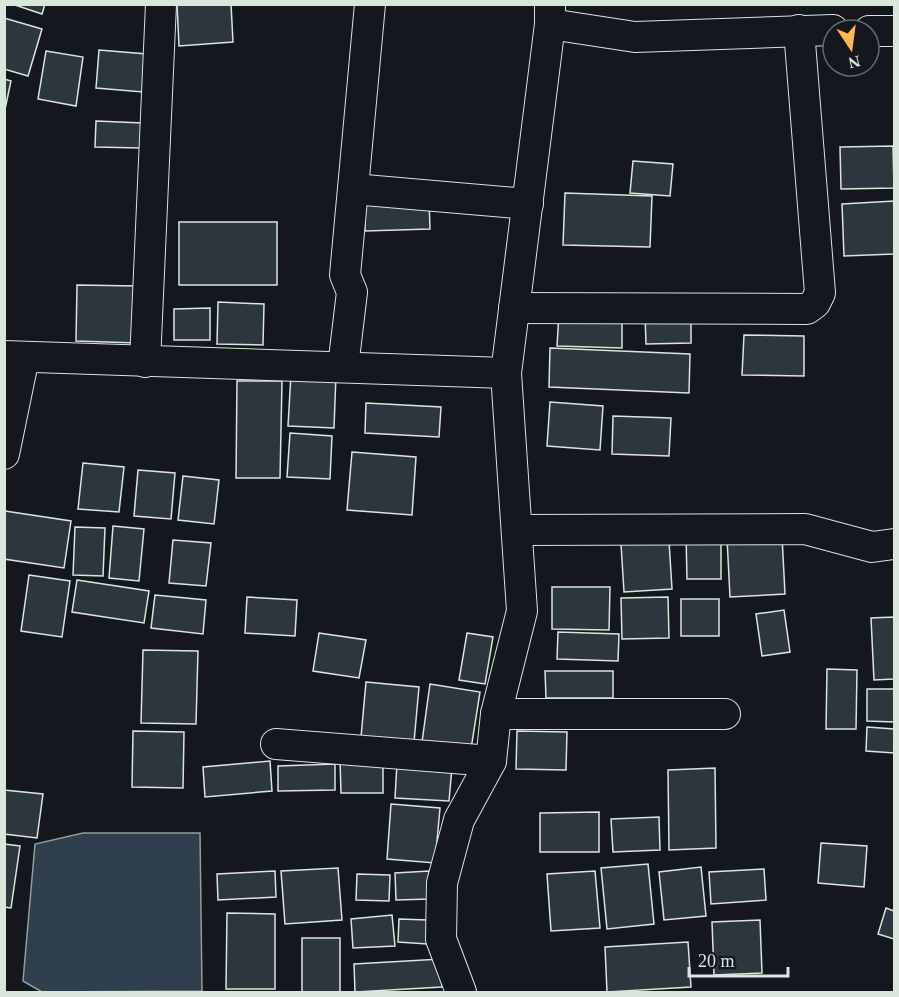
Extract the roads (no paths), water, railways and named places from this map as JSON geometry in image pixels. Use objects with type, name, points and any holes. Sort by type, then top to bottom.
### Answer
[{"type":"street","points":[[145,362],[161,4]]},
{"type":"street","points":[[343,367],[352,292],[345,275],[370,4]]},
{"type":"street","points":[[461,993],[441,939],[442,883],[459,820],[491,762],[496,714],[522,611],[506,373],[550,14],[636,37],[821,30]]},
{"type":"street","points":[[514,308],[807,309],[815,303],[820,293],[799,30]]},
{"type":"street","points":[[353,189],[528,204]]},
{"type":"street","points":[[4,454],[14,357],[506,373]]},
{"type":"street","points":[[517,530],[806,529],[872,547],[894,544]]},
{"type":"street","points":[[496,714],[724,714]]},
{"type":"street","points":[[276,744],[491,762]]},
{"type":"water","points":[[83,833],[200,833],[202,991],[42,992],[23,981],[35,844]]}]
